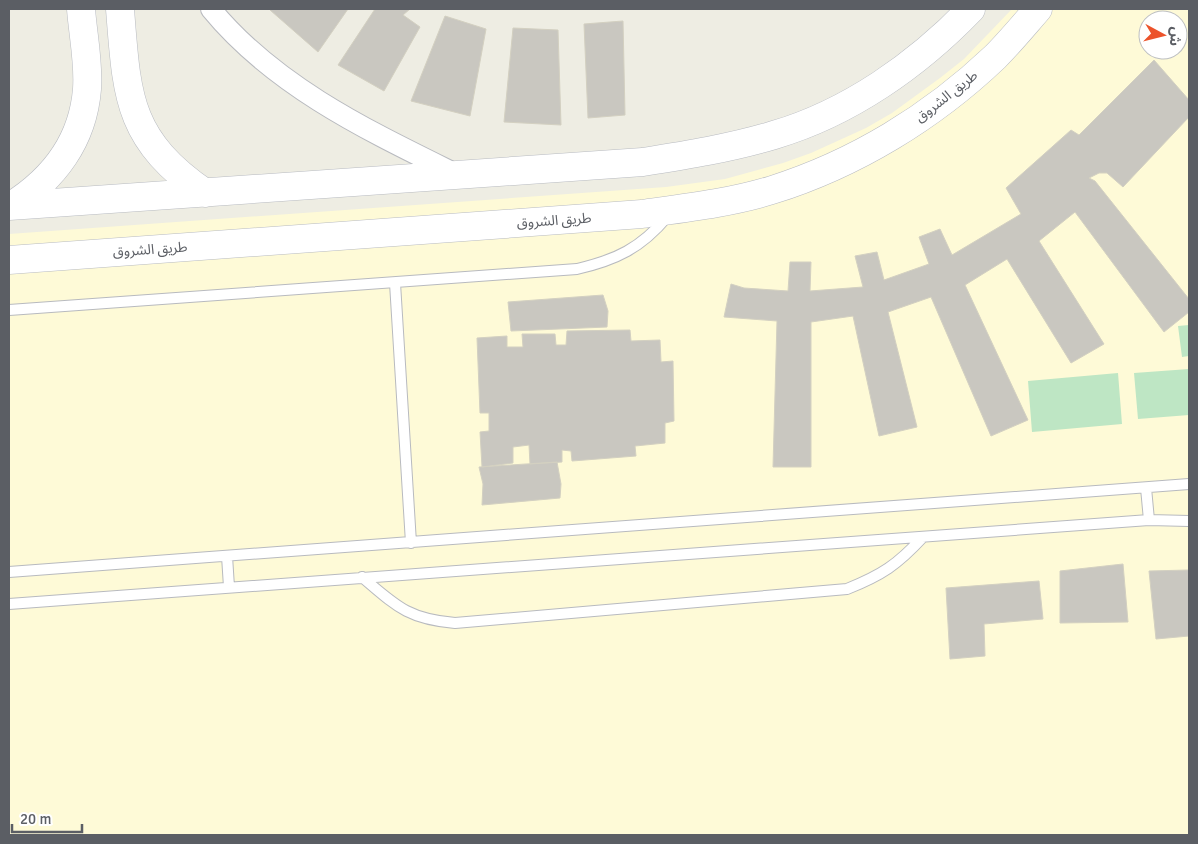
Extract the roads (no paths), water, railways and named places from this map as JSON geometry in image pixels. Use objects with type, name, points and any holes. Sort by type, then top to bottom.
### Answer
[{"type":"street","points":[[10,206],[45,181],[70,148],[79,128],[87,87],[81,9]]},
{"type":"street","points":[[120,9],[128,93],[139,124],[156,152],[179,175],[205,193]]},
{"type":"street","points":[[211,9],[230,32],[265,64],[304,91],[386,139],[458,175]]},
{"type":"street","points":[[10,206],[643,162],[712,151],[776,135],[836,110],[893,77],[944,36],[971,9]]},
{"type":"street","name":"طريق الشروق","points":[[9,260],[672,210],[708,205],[772,190],[834,167],[892,136],[946,99],[996,56],[1038,9]]},
{"type":"lane","points":[[9,310],[576,269],[605,262],[632,250],[654,231],[672,210]]},
{"type":"lane","points":[[395,283],[412,543]]},
{"type":"lane","points":[[9,572],[1189,484]]},
{"type":"lane","points":[[1146,488],[1150,520]]},
{"type":"lane","points":[[9,604],[1150,520],[1189,521]]},
{"type":"lane","points":[[362,577],[400,609],[417,617],[455,623],[847,589],[876,578],[902,560],[923,537]]},
{"type":"lane","points":[[226,556],[229,587]]}]
